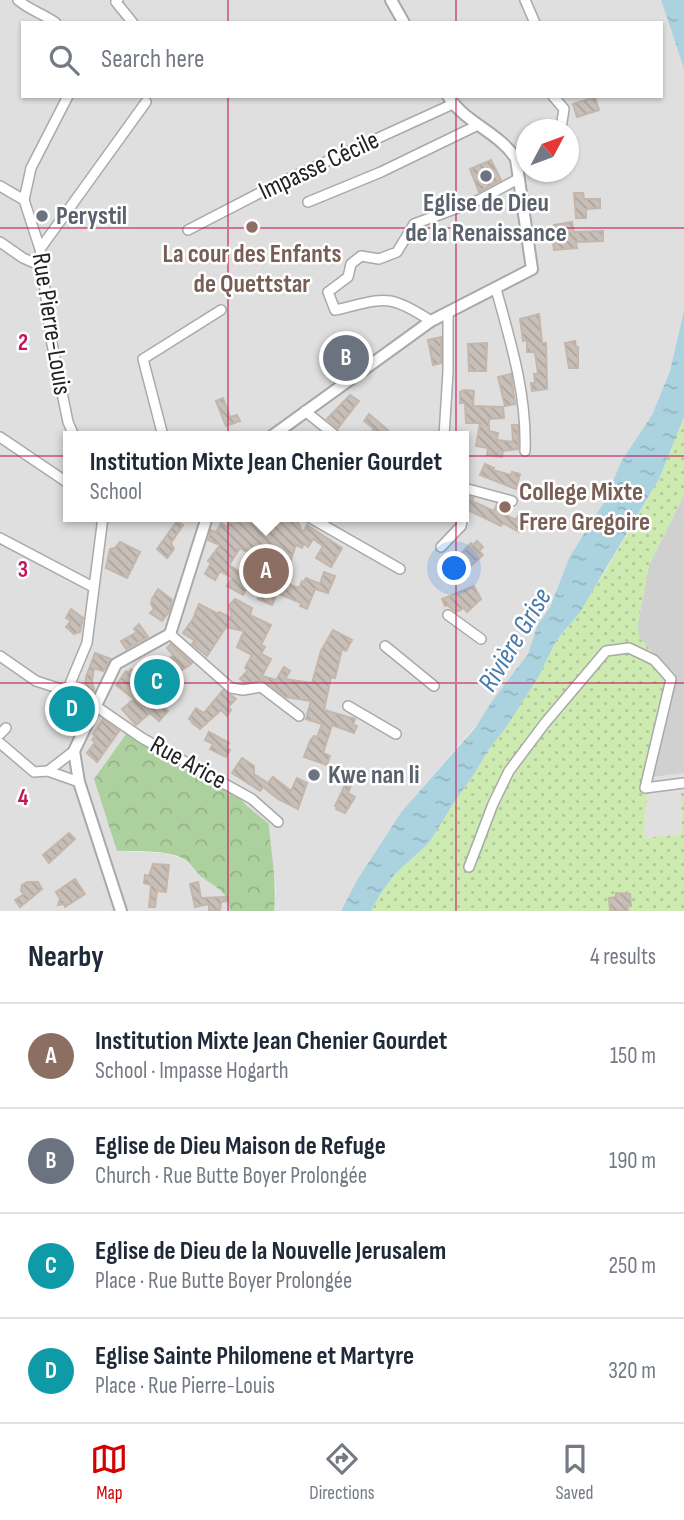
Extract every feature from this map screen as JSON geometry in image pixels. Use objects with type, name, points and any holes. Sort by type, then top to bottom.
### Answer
[{"type":"street","points":[[18,0],[27,8],[38,10],[53,21]]},
{"type":"street","points":[[38,10],[45,0]]},
{"type":"street","points":[[118,0],[116,2],[131,21]]},
{"type":"street","points":[[391,0],[403,21]]},
{"type":"street","points":[[525,0],[534,21]]},
{"type":"street","points":[[0,186],[24,200],[31,168],[67,98]]},
{"type":"street","points":[[555,98],[564,109],[562,119]]},
{"type":"street","points":[[450,100],[478,125],[507,145],[516,159]]},
{"type":"street","name":"Impasse Cécile","points":[[188,230],[450,100]]},
{"type":"street","points":[[40,249],[146,102]]},
{"type":"street","points":[[308,202],[392,168],[478,125]]},
{"type":"street","points":[[431,321],[389,299],[335,310],[328,292],[348,277],[351,264],[361,256],[379,259],[397,252],[414,224],[479,200],[516,180]]},
{"type":"street","points":[[279,431],[431,321],[531,269],[518,182]]},
{"type":"street","name":"Rue Pierre-Louis","points":[[24,200],[40,249],[51,339],[72,431]]},
{"type":"street","points":[[0,242],[23,258],[41,266]]},
{"type":"street","points":[[496,289],[521,381],[526,426],[525,452]]},
{"type":"street","points":[[162,431],[144,359],[221,310]]},
{"type":"street","points":[[444,431],[448,313]]},
{"type":"street","points":[[305,411],[330,431]]},
{"type":"street","points":[[0,437],[63,480]]},
{"type":"street","points":[[469,489],[513,501]]},
{"type":"street","points":[[66,691],[87,643],[102,522]]},
{"type":"street","points":[[48,771],[74,751],[117,664],[170,634],[205,522]]},
{"type":"street","points":[[318,522],[400,569]]},
{"type":"street","points":[[441,547],[462,522]]},
{"type":"street","points":[[0,538],[93,587]]},
{"type":"street","points":[[448,615],[481,639]]},
{"type":"street","points":[[170,634],[231,688],[243,690],[261,687],[299,716]]},
{"type":"street","points":[[385,646],[434,686]]},
{"type":"street","points":[[469,867],[509,771],[606,650],[629,648],[654,660],[671,679],[645,788],[684,783]]},
{"type":"street","points":[[0,656],[36,681],[66,691],[97,707]]},
{"type":"street","points":[[348,706],[396,734]]},
{"type":"street","name":"Rue Arice","points":[[97,707],[142,738],[252,799],[278,822]]},
{"type":"street","points":[[0,743],[34,772],[48,771],[79,782]]},
{"type":"street","points":[[74,751],[79,782],[121,911]]},
{"type":"shaded area","points":[[0,0],[661,0],[684,69],[684,310],[670,371],[652,415],[622,460],[604,502],[566,565],[550,607],[537,626],[528,654],[479,722],[402,811],[357,880],[341,911],[274,911],[276,889],[269,824],[236,794],[117,851],[164,853],[184,859],[203,878],[222,890],[230,911],[0,911]]},
{"type":"shaded area","points":[[684,495],[684,773],[653,777],[676,674],[638,636],[638,623],[649,565]]},
{"type":"shaded area","points":[[684,773],[684,793],[681,794],[682,834],[643,838],[647,799],[653,777]]},
{"type":"green space","points":[[684,417],[684,495],[649,565],[638,623],[639,636],[676,674],[647,799],[643,838],[682,834],[681,793],[684,793],[684,911],[371,911],[395,874],[429,843],[539,676],[556,641],[604,573],[659,479]]},
{"type":"green space","points":[[127,733],[236,794],[269,824],[274,911],[230,911],[221,891],[200,876],[187,861],[177,856],[160,852],[117,851],[94,779]]},
{"type":"water","points":[[661,0],[684,0],[684,69]]},
{"type":"water","points":[[684,310],[684,417],[659,479],[580,612],[556,641],[539,676],[429,843],[395,874],[371,911],[341,911],[357,880],[402,811],[475,728],[528,654],[537,626],[550,607],[569,558],[604,502],[622,460],[652,415],[670,371]]},
{"type":"building","points":[[595,98],[599,110],[577,117],[573,104]]},
{"type":"building","points":[[491,160],[501,180],[479,192],[470,169]]},
{"type":"building","points":[[574,193],[583,193],[584,199],[600,199],[600,208],[586,209],[586,218],[576,218]]},
{"type":"building","points":[[572,222],[574,232],[603,231],[603,241],[576,242],[577,248],[554,250],[553,242],[557,242],[554,225]]},
{"type":"building","points":[[539,314],[542,343],[546,343],[547,389],[532,391],[534,374],[538,374],[535,352],[527,352],[527,340],[523,341],[520,319]]},
{"type":"building","points":[[441,337],[441,363],[433,365],[428,340]]},
{"type":"building","points":[[575,341],[578,347],[578,368],[569,368],[565,343]]},
{"type":"building","points":[[487,343],[486,371],[469,371],[468,344]]},
{"type":"building","points":[[511,374],[515,404],[505,406],[498,377]]},
{"type":"building","points":[[474,391],[473,406],[503,407],[504,418],[489,419],[489,431],[498,433],[497,440],[513,442],[512,425],[518,425],[518,449],[503,451],[502,457],[487,455],[488,448],[476,446],[480,423],[466,423],[465,403],[460,403],[460,392]]},
{"type":"building","points":[[350,395],[359,401],[338,428],[327,419]]},
{"type":"building","points":[[223,398],[230,417],[237,415],[240,421],[226,426],[216,401]]},
{"type":"building","points":[[369,414],[388,430],[372,431],[374,429],[364,421]]},
{"type":"building","points":[[485,464],[494,468],[493,470],[511,475],[512,472],[520,474],[516,489],[480,475]]},
{"type":"building","points":[[469,497],[473,498],[472,501],[494,511],[497,504],[505,506],[502,513],[516,520],[518,516],[526,521],[519,532],[503,523],[501,526],[469,510]]},
{"type":"building","points":[[176,522],[183,525],[171,543],[174,549],[167,558],[157,549]]},
{"type":"building","points":[[230,522],[249,522],[264,530],[271,522],[298,522],[303,532],[307,525],[342,548],[331,567],[316,558],[323,546],[313,539],[308,547],[304,544],[302,548],[296,545],[283,582],[299,588],[306,578],[320,584],[324,572],[335,576],[328,593],[315,589],[307,609],[300,606],[301,603],[277,593],[272,605],[258,599],[269,572],[277,576],[284,555],[273,545],[243,595],[227,586],[232,578],[220,571],[215,580],[205,574],[211,563],[208,561],[220,545],[208,540],[211,530],[216,532],[221,523],[227,527]],"holes":[[[240,548],[256,558],[247,576],[229,565]]]},
{"type":"building","points":[[477,541],[483,547],[479,551],[483,555],[471,566],[465,561],[455,570],[450,566],[471,543],[473,545]]},
{"type":"building","points":[[120,542],[140,552],[127,578],[106,568],[110,549]]},
{"type":"building","points":[[474,586],[481,599],[467,612],[464,608],[456,612],[445,606],[442,599]]},
{"type":"building","points":[[158,589],[172,600],[169,612],[162,621],[150,613],[154,609],[152,599]]},
{"type":"building","points":[[235,599],[252,608],[250,615],[271,625],[261,645],[265,647],[261,654],[271,659],[262,676],[276,680],[284,667],[290,671],[285,679],[312,683],[321,651],[333,630],[352,640],[346,651],[342,649],[335,678],[331,677],[324,710],[355,719],[353,725],[357,726],[354,733],[332,725],[323,753],[330,756],[327,765],[304,757],[310,741],[314,736],[317,737],[322,724],[306,719],[311,701],[286,697],[263,680],[245,683],[240,679],[248,670],[245,668],[252,655],[237,647],[244,631],[226,627],[207,656],[192,644],[195,641],[183,633],[199,604],[232,618],[229,605]]},
{"type":"building","points":[[71,609],[83,618],[80,632],[74,634],[66,627],[71,621],[66,618]]},
{"type":"building","points":[[139,624],[148,637],[126,649],[121,641],[137,632],[134,629]]},
{"type":"building","points":[[171,644],[192,663],[182,670],[167,648]]},
{"type":"building","points":[[95,653],[111,659],[103,671],[94,668],[92,696],[80,690],[85,691],[86,677]]},
{"type":"building","points":[[143,667],[162,685],[154,695],[168,711],[159,721],[150,713],[136,725],[122,709],[134,699],[116,685],[126,671],[128,673],[131,669],[135,673]]},
{"type":"building","points":[[223,690],[236,699],[228,707],[231,710],[227,716],[221,710],[200,729],[192,723],[189,719],[196,708],[204,713]]},
{"type":"building","points":[[67,699],[86,709],[75,732],[67,728],[72,719],[54,710],[63,708]]},
{"type":"building","points":[[103,719],[119,731],[97,762],[87,753],[95,742],[92,740],[95,736],[93,734]]},
{"type":"building","points":[[209,732],[229,743],[226,748],[230,750],[226,757],[210,749],[213,744],[205,740]]},
{"type":"building","points":[[242,758],[254,766],[254,774],[268,783],[273,777],[291,791],[297,778],[307,783],[298,809],[278,799],[263,787],[260,791],[232,773]]},
{"type":"building","points":[[351,771],[356,773],[348,793],[355,797],[345,813],[335,806],[345,785],[340,783],[344,775],[348,777]]},
{"type":"building","points":[[69,833],[75,839],[49,863],[43,855]]},
{"type":"building","points":[[153,864],[169,865],[166,892],[157,891],[155,907],[149,907],[151,885],[144,883],[145,875],[149,876]]},
{"type":"building","points":[[75,879],[85,894],[65,907],[64,904],[58,905],[60,899],[56,892]]},
{"type":"building","points":[[38,882],[42,889],[20,907],[15,900],[24,894],[21,891],[22,885]]},
{"type":"building","points":[[198,882],[201,898],[227,897],[227,901],[221,902],[220,910],[209,910],[209,904],[195,907],[190,884]]},
{"type":"building","points":[[616,893],[630,894],[631,906],[627,906],[628,911],[610,911],[609,898],[616,897]]},
{"type":"place","name":"Eglise de Dieu de la Renaissance","points":[[486,176]]},
{"type":"place","name":"Perystil","points":[[42,216]]},
{"type":"place","name":"La cour des Enfants de Quettstar","points":[[252,227]]},
{"type":"place","name":"Eglise de Dieu Maison de Refuge","points":[[346,358]]},
{"type":"place","name":"College Mixte Frere Gregoire","points":[[505,507]]},
{"type":"place","name":"Institution Mixte Jean Chenier Gourdet","points":[[266,571]]},
{"type":"place","name":"Eglise de Dieu de la Nouvelle Jerusalem","points":[[157,682]]},
{"type":"place","name":"Eglise Sainte Philomene et Martyre","points":[[72,709]]},
{"type":"place","name":"Kwe nan li","points":[[314,775]]},
{"type":"water label","name":"Rivière Grise","points":[[515,640]]}]
